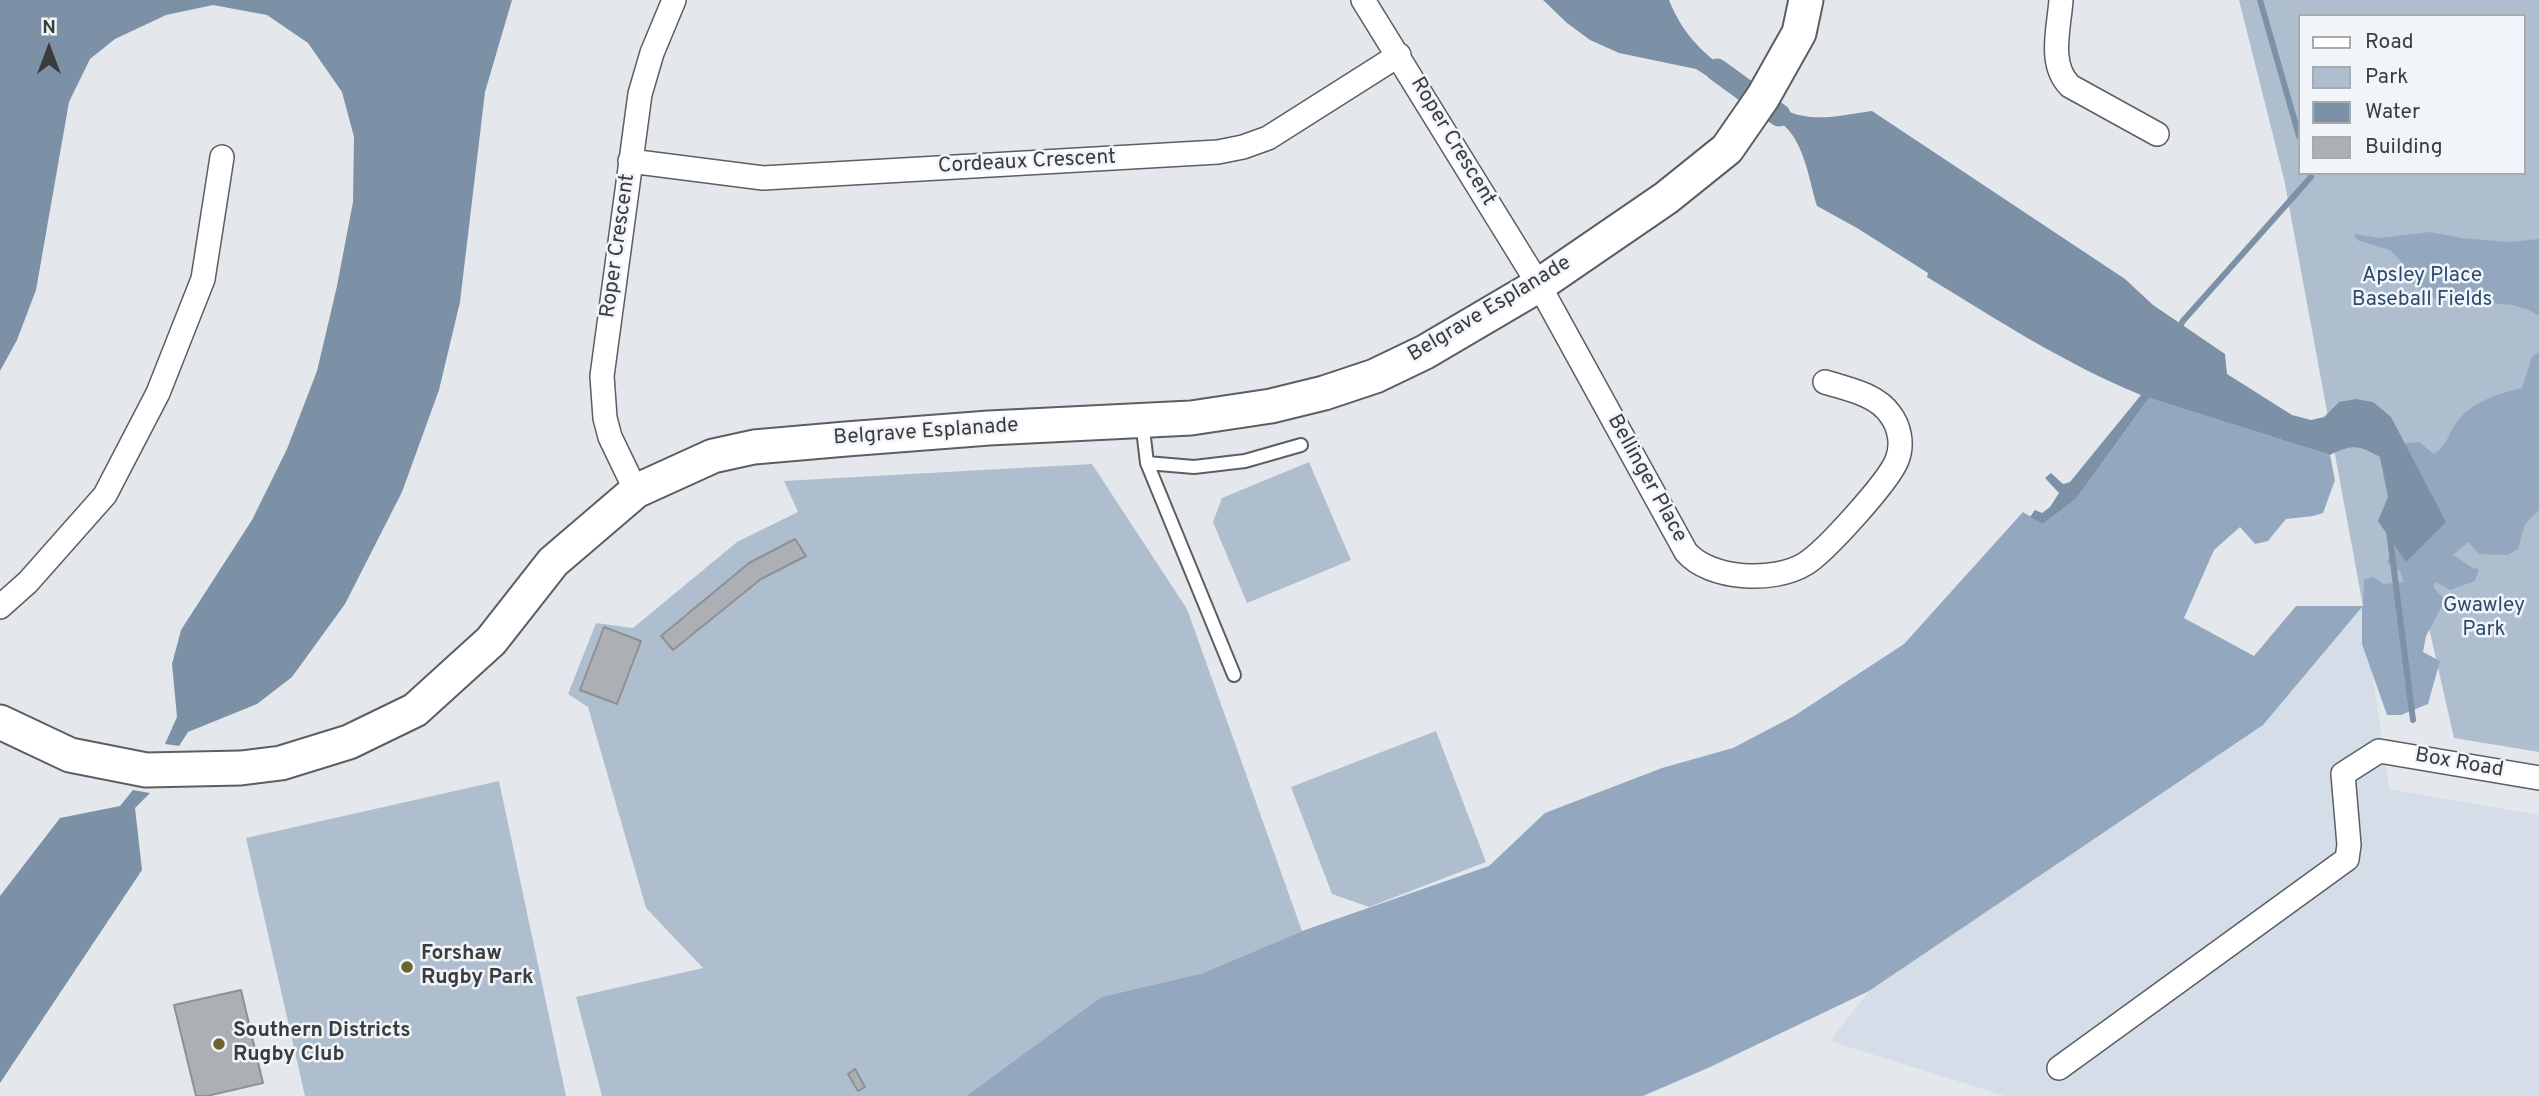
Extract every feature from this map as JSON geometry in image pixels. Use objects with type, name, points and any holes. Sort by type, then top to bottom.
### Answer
[{"type":"street","name":"Roper Crescent","points":[[636,491],[610,437],[604,418],[602,376],[640,94],[652,53],[674,0]]},
{"type":"street","name":"Roper Crescent","points":[[1363,0],[1539,285]]},
{"type":"street","name":"Belgrave Esplanade","points":[[0,722],[70,755],[146,770],[241,768],[281,764],[349,742],[415,710],[491,641],[553,562],[636,491],[713,456],[754,447],[989,428],[1191,418],[1271,406],[1375,376],[1425,352],[1539,285],[1665,198],[1727,149],[1760,103],[1799,33],[1806,0]]},
{"type":"street","points":[[2061,0],[2057,66],[2060,77],[2070,86],[2157,134]]},
{"type":"street","name":"Cordeaux Crescent","points":[[630,161],[763,178],[1218,152],[1268,138],[1399,55]]},
{"type":"street","points":[[0,607],[28,582],[105,495],[158,393],[203,279],[222,157]]},
{"type":"street","name":"Bellinger Place","points":[[1539,285],[1686,552],[1704,568],[1720,573],[1776,574],[1792,571],[1806,564],[1820,554],[1847,525],[1896,462],[1900,449],[1897,425],[1882,404],[1860,392],[1825,382]]},
{"type":"street","name":"Box Road","points":[[2059,1068],[2347,859],[2349,845],[2343,774],[2379,751],[2539,778]]},
{"type":"lane","points":[[1142,420],[1147,463],[1234,675]]},
{"type":"lane","points":[[1147,463],[1194,467],[1245,461],[1301,445]]},
{"type":"shaded area","points":[[2363,606],[2389,789],[2539,815],[2539,1096],[2005,1096],[1830,1041],[1869,991],[2259,728]]},
{"type":"green space","name":"Apsley Place Baseball Fields","points":[[2239,0],[2539,0],[2539,752],[2454,738],[2424,606],[2363,606],[2284,179]]},
{"type":"green space","points":[[2430,232],[2509,242],[2539,239],[2539,316],[2512,305],[2433,298],[2411,283],[2405,275],[2404,265],[2390,250],[2357,240],[2354,234],[2379,238]]},
{"type":"green space","points":[[2539,352],[2539,510],[2525,524],[2518,549],[2507,555],[2479,554],[2468,542],[2453,555],[2479,569],[2475,581],[2450,590],[2436,582],[2433,587],[2445,600],[2426,636],[2423,652],[2440,661],[2428,704],[2401,715],[2387,715],[2362,644],[2362,607],[2263,725],[1869,991],[1708,1068],[1643,1096],[966,1096],[1101,997],[1203,973],[1302,931],[1489,866],[1545,813],[1662,768],[1733,748],[1794,716],[1904,644],[2023,512],[2043,524],[2076,499],[2149,398],[2330,455],[2335,480],[2323,513],[2286,519],[2268,541],[2255,544],[2240,527],[2214,550],[2184,618],[2254,656],[2296,606],[2363,606],[2364,579],[2373,577],[2384,584],[2404,582],[2400,571],[2387,563],[2402,524],[2396,444],[2419,442],[2434,454],[2470,409],[2495,396],[2522,388],[2532,357]]},
{"type":"green space","points":[[1309,462],[1351,560],[1247,603],[1213,522],[1222,498]]},
{"type":"green space","points":[[1092,464],[1187,609],[1302,931],[1203,973],[1101,997],[966,1096],[602,1096],[576,997],[703,968],[646,908],[588,707],[568,694],[596,623],[633,628],[737,542],[798,512],[784,481]]},
{"type":"green space","points":[[1436,731],[1486,862],[1369,907],[1332,894],[1291,787]]},
{"type":"green space","name":"Forshaw Rugby Park","points":[[499,781],[566,1096],[305,1096],[246,838]]},
{"type":"water","points":[[0,0],[512,0],[485,92],[460,302],[439,390],[402,492],[345,604],[292,677],[257,704],[188,732],[179,746],[165,744],[177,717],[172,664],[181,630],[252,520],[287,449],[317,371],[353,202],[354,137],[342,92],[308,43],[267,15],[213,5],[166,15],[115,39],[90,59],[69,102],[36,290],[17,340],[0,371]]},
{"type":"water","points":[[1543,0],[1669,0],[1683,27],[1700,48],[1744,83],[1737,95],[1696,69],[1619,53],[1590,40]]},
{"type":"water","points":[[1783,109],[1794,114],[1816,117],[1872,111],[2125,279],[2153,305],[2225,354],[2227,374],[2292,415],[2311,420],[2324,417],[2339,402],[2356,399],[2373,402],[2391,417],[2446,522],[2406,562],[2378,521],[2388,497],[2380,457],[2355,447],[2330,455],[2149,398],[2076,499],[2043,524],[2030,517],[2035,510],[2042,513],[2050,507],[2059,493],[2045,478],[2051,473],[2063,484],[2070,482],[2141,395],[2031,340],[1927,277],[1928,273],[1857,228],[1817,206],[1799,147],[1786,127],[1777,120]]},
{"type":"water","points":[[133,790],[150,793],[135,808],[142,870],[0,1083],[0,896],[60,818],[120,806]]},
{"type":"building","points":[[795,539],[806,556],[761,579],[673,650],[661,636],[749,563]]},
{"type":"building","points":[[604,627],[641,641],[617,704],[580,690]]},
{"type":"building","name":"Southern Districts Rugby Club","points":[[241,990],[263,1083],[196,1096],[174,1005]]},
{"type":"building","points":[[855,1069],[865,1087],[858,1091],[848,1074]]},
{"type":"waterway","points":[[2260,0],[2298,133]]},
{"type":"waterway","points":[[1717,70],[1779,115]]},
{"type":"waterway","points":[[2180,328],[2182,322],[2310,175]]},
{"type":"waterway","points":[[2389,531],[2413,720]]},
{"type":"place","name":"Forshaw Rugby Park","points":[[407,967]]},
{"type":"place","name":"Southern Districts Rugby Club","points":[[219,1044]]},
{"type":"park label","name":"Gwawley Park","points":[[2484,619]]}]
